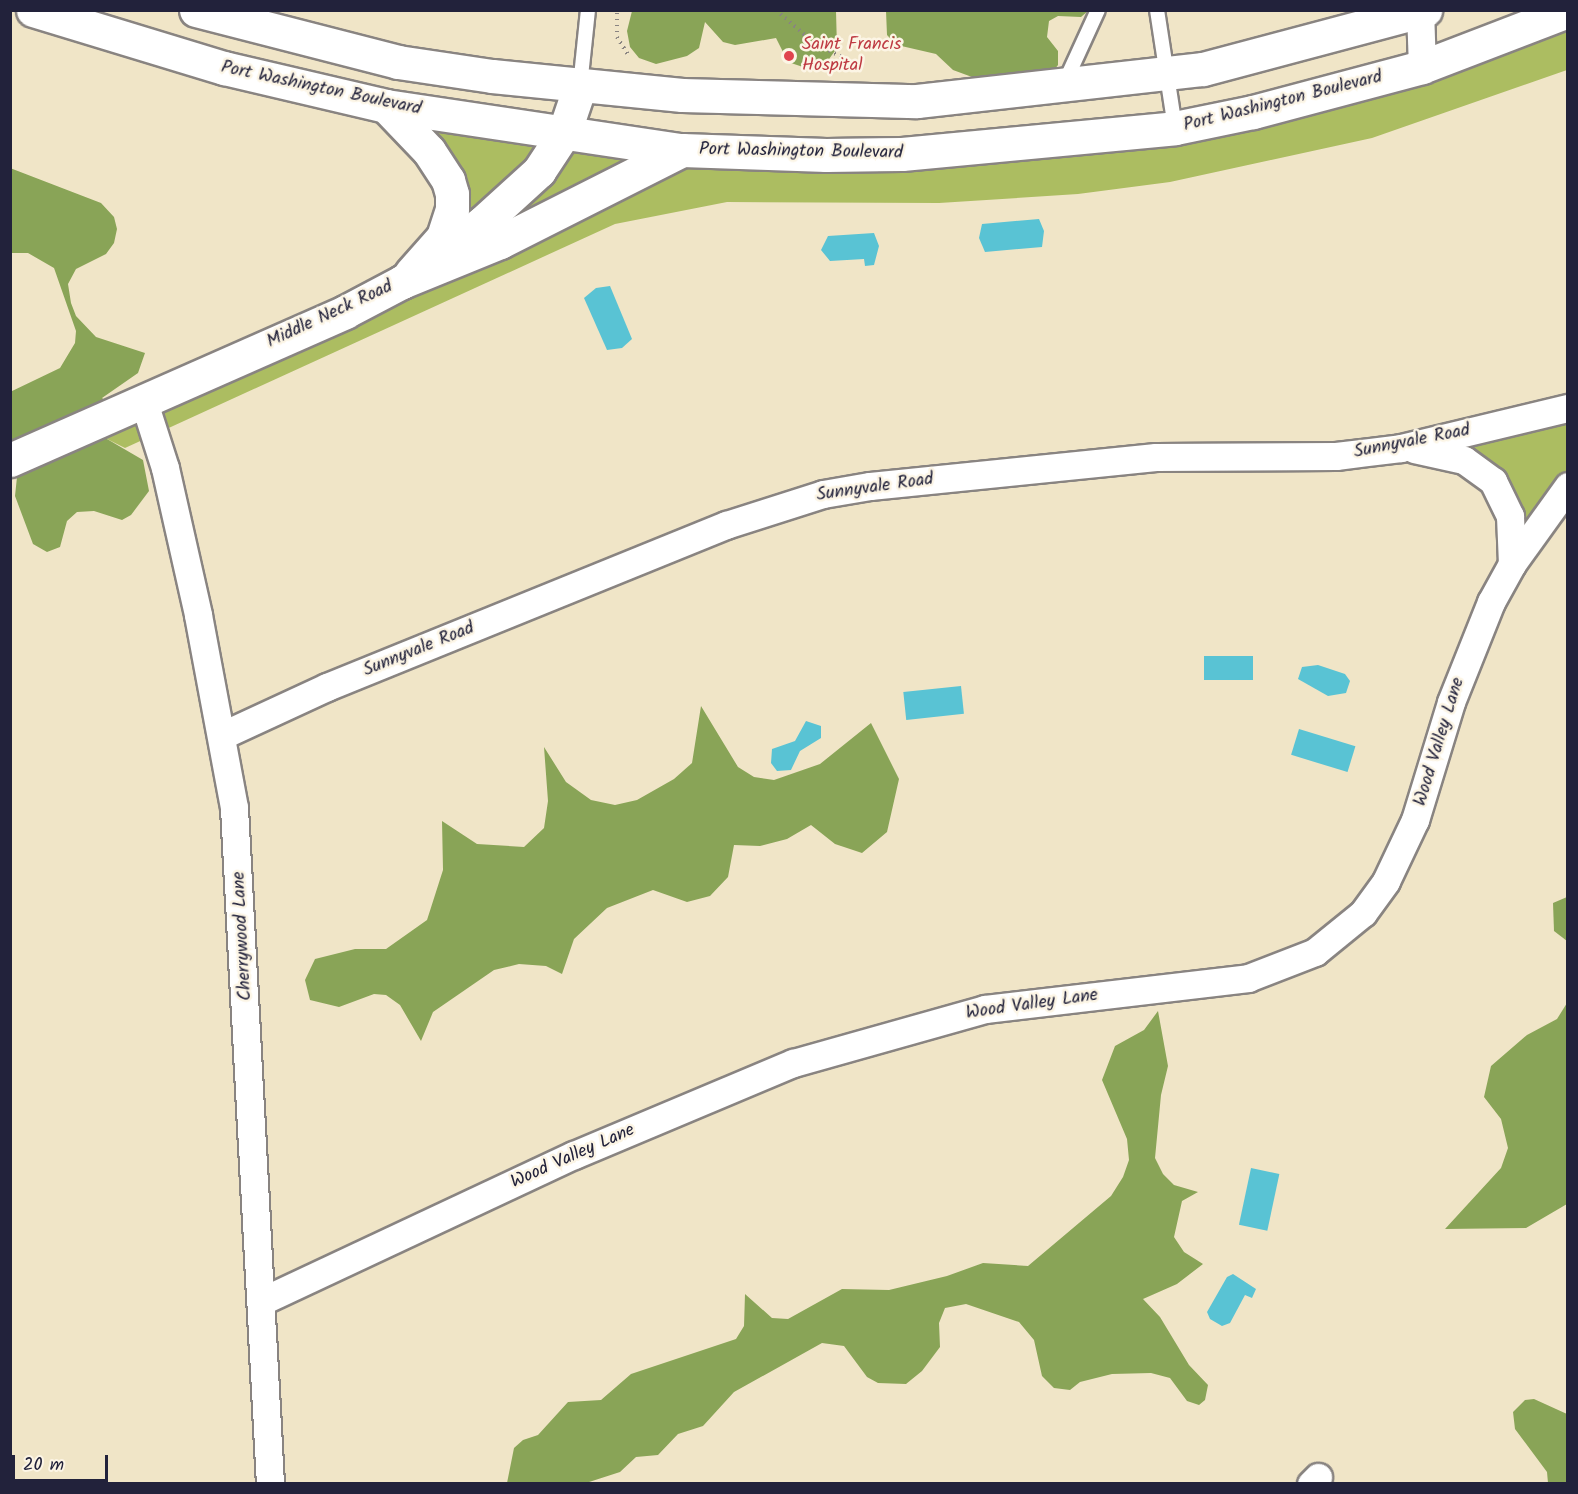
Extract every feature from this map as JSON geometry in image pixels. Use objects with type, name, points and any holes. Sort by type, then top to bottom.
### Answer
[{"type":"main road","name":"Port Washington Boulevard","points":[[33,10],[224,68],[386,106],[682,150],[902,154],[1175,128],[1253,112],[1422,67],[1568,11]]},
{"type":"main road","points":[[196,10],[398,62],[580,86],[682,94],[917,101],[1169,74],[1422,11]]},
{"type":"main road","name":"Middle Neck Road","points":[[10,460],[143,399],[345,312],[402,282],[513,197],[539,171],[564,133],[580,86]]},
{"type":"main road","points":[[386,106],[429,151],[448,180],[452,194],[453,209],[443,237],[402,282]]},
{"type":"main road","points":[[402,282],[500,242],[682,150]]},
{"type":"street","points":[[1422,11],[1422,67]]},
{"type":"street","name":"Cherrywood Lane","points":[[143,399],[165,468],[223,735],[241,899],[270,1484]]},
{"type":"street","name":"Sunnyvale Road","points":[[223,735],[327,687],[705,534],[823,494],[870,486],[1156,457],[1326,457],[1401,448],[1568,408]]},
{"type":"street","points":[[1401,448],[1464,460],[1493,481],[1510,516],[1512,564]]},
{"type":"street","name":"Wood Valley Lane","points":[[262,1300],[574,1155],[793,1064],[984,1009],[1248,978],[1315,952],[1363,913],[1405,846],[1473,642],[1512,564],[1568,486]]},
{"type":"lane","points":[[580,86],[588,10]]},
{"type":"lane","points":[[1063,86],[1098,10]]},
{"type":"lane","points":[[1157,10],[1169,74],[1175,128]]},
{"type":"path","points":[[776,10],[813,42],[858,65]]},
{"type":"path","points":[[617,13],[618,42],[632,58]]},
{"type":"green space","points":[[632,11],[836,11],[837,48],[824,66],[809,69],[788,62],[776,38],[735,45],[723,42],[705,22],[699,48],[687,56],[656,64],[639,58],[630,47],[627,31]]},
{"type":"green space","points":[[886,11],[1088,11],[1081,17],[1058,16],[1049,21],[1047,37],[1058,51],[1058,65],[1048,78],[1008,84],[972,77],[953,70],[936,54],[897,45],[887,35]]},
{"type":"green space","points":[[1567,13],[1567,70],[1372,138],[1170,182],[1078,194],[939,203],[727,202],[615,224],[125,448],[107,439],[112,430],[402,282],[452,209],[386,106],[682,150],[1172,129]]},
{"type":"green space","points":[[10,168],[101,203],[114,217],[117,229],[114,243],[106,254],[76,269],[68,284],[71,303],[76,316],[96,337],[145,353],[138,373],[102,398],[110,404],[112,430],[107,439],[143,460],[149,491],[131,515],[122,520],[94,511],[77,512],[67,521],[60,547],[47,552],[33,544],[15,496],[17,477],[11,475],[10,392],[60,368],[75,343],[76,331],[54,268],[28,253],[11,253]]},
{"type":"green space","points":[[1567,408],[1567,486],[1512,564],[1502,496],[1442,454]]},
{"type":"green space","points":[[701,706],[738,767],[754,777],[774,780],[820,764],[871,723],[899,779],[887,832],[862,853],[835,844],[811,825],[787,839],[760,846],[734,845],[728,877],[710,896],[687,902],[653,890],[607,908],[574,939],[562,974],[546,966],[519,964],[494,970],[433,1012],[421,1041],[400,1005],[386,995],[374,994],[339,1007],[310,1000],[305,980],[315,959],[355,949],[386,949],[427,920],[443,870],[442,821],[477,844],[524,847],[544,828],[548,801],[544,747],[566,782],[591,800],[615,805],[637,800],[674,779],[692,763]]},
{"type":"green space","points":[[1567,897],[1567,941],[1554,931],[1553,903]]},
{"type":"green space","points":[[1567,1003],[1567,1204],[1526,1228],[1445,1229],[1501,1168],[1508,1148],[1501,1119],[1484,1097],[1491,1066],[1527,1035],[1557,1019]]},
{"type":"green space","points":[[1158,1011],[1168,1066],[1161,1095],[1155,1158],[1163,1174],[1174,1185],[1198,1192],[1182,1201],[1174,1237],[1184,1252],[1203,1264],[1177,1284],[1143,1299],[1160,1317],[1189,1365],[1208,1385],[1205,1400],[1199,1405],[1187,1401],[1170,1378],[1151,1373],[1112,1374],[1080,1382],[1070,1390],[1054,1388],[1042,1376],[1034,1340],[1019,1322],[966,1304],[945,1308],[939,1323],[940,1347],[922,1371],[906,1384],[878,1383],[867,1377],[844,1346],[822,1343],[734,1392],[703,1426],[678,1434],[658,1455],[636,1457],[620,1472],[586,1483],[507,1483],[514,1448],[523,1440],[538,1435],[568,1402],[601,1400],[631,1374],[736,1339],[744,1326],[745,1294],[772,1318],[788,1319],[842,1289],[889,1290],[947,1276],[983,1263],[1028,1266],[1111,1196],[1123,1177],[1129,1160],[1127,1139],[1102,1080],[1115,1046],[1144,1030]]},
{"type":"green space","points":[[1534,1399],[1567,1414],[1567,1483],[1548,1483],[1547,1472],[1515,1429],[1513,1412],[1525,1400]]},
{"type":"water","points":[[1039,219],[1044,231],[1042,247],[985,252],[979,238],[982,224]]},
{"type":"water","points":[[874,233],[879,246],[874,265],[865,266],[864,259],[830,261],[821,250],[828,236]]},
{"type":"water","points":[[610,286],[632,339],[622,348],[607,350],[584,298],[596,288]]},
{"type":"water","points":[[1204,656],[1253,656],[1253,680],[1204,680]]},
{"type":"water","points":[[1318,665],[1345,674],[1350,681],[1346,693],[1328,696],[1298,679],[1302,667]]},
{"type":"water","points":[[961,686],[964,714],[906,720],[903,692]]},
{"type":"water","points":[[806,721],[821,726],[821,738],[800,751],[791,770],[777,771],[771,763],[772,749],[795,741]]},
{"type":"water","points":[[1299,729],[1355,746],[1348,772],[1291,755]]},
{"type":"water","points":[[1251,1168],[1279,1174],[1267,1231],[1239,1225]]},
{"type":"water","points":[[1233,1274],[1256,1289],[1252,1298],[1245,1295],[1230,1323],[1222,1326],[1210,1319],[1207,1312],[1227,1277]]},
{"type":"place","name":"Saint Francis Hospital","points":[[789,56]]}]
